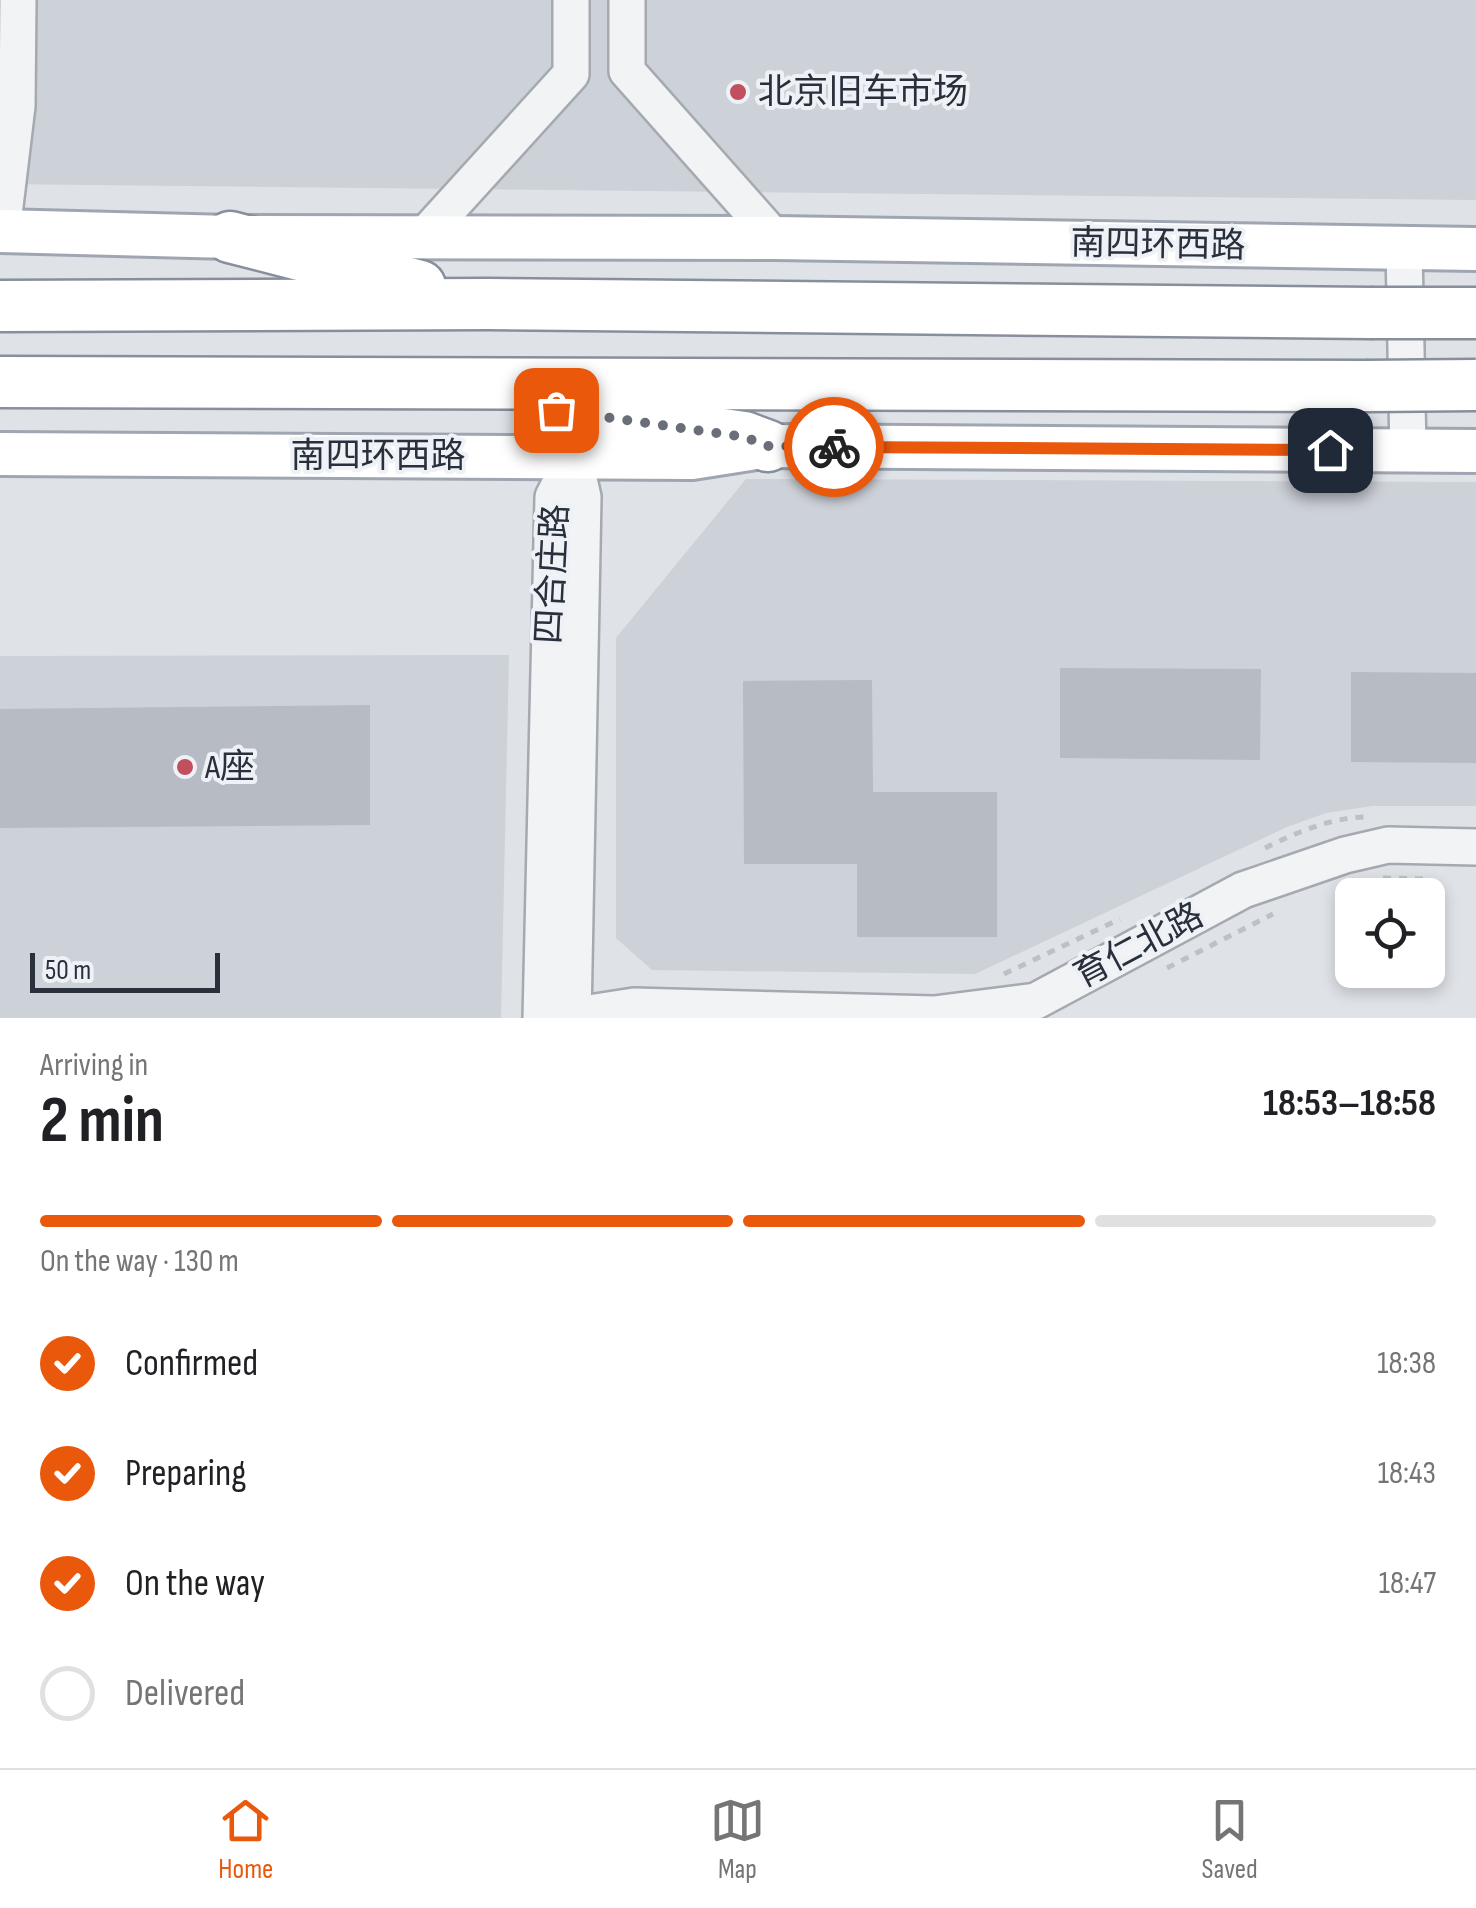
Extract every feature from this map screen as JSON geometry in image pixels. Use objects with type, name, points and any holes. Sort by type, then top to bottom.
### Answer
[{"type":"highway","points":[[230,236],[488,304]]},
{"type":"highway","name":"南四环西路","points":[[0,306],[488,304],[1476,313]]},
{"type":"highway","name":"南四环西路","points":[[0,382],[1476,385]]},
{"type":"highway","points":[[350,383],[484,406],[556,410],[744,437],[768,446]]},
{"type":"main road","name":"南四环西路","points":[[1,230],[230,236],[775,238],[1476,248]]},
{"type":"main road","name":"南四环西路","points":[[0,454],[692,458],[768,446],[1476,451]]},
{"type":"street","points":[[1,230],[17,106],[18,0]]},
{"type":"street","points":[[423,237],[571,74],[571,0]]},
{"type":"street","points":[[627,0],[627,71],[775,238]]},
{"type":"street","points":[[1404,249],[1408,451]]},
{"type":"street","name":"四合庄路","points":[[561,1017],[583,497],[574,457]]},
{"type":"street","name":"育仁北路","points":[[561,1017],[634,1006],[934,1014],[1036,1001],[1244,890],[1388,845],[1476,847]]},
{"type":"street","name":"育仁北路","points":[[1027,1018],[1038,1016],[1250,901],[1393,858],[1476,856]]},
{"type":"path","points":[[1253,854],[1306,828],[1353,816],[1370,817]]},
{"type":"path","points":[[995,977],[1129,914]]},
{"type":"path","points":[[1156,973],[1274,914]]},
{"type":"shaded area","name":"北京旧车市场","points":[[0,0],[1476,0],[1476,200],[0,184]]},
{"type":"shaded area","points":[[746,479],[1476,482],[1476,806],[1372,806],[1326,813],[1287,827],[975,974],[652,970],[616,938],[616,638]]},
{"type":"shaded area","points":[[509,655],[501,1018],[0,1018],[0,656]]},
{"type":"building","points":[[1060,668],[1261,669],[1260,760],[1060,758]]},
{"type":"building","points":[[1351,672],[1476,673],[1476,763],[1351,762]]},
{"type":"building","points":[[872,680],[873,792],[997,792],[997,937],[857,937],[857,864],[744,864],[743,681]]},
{"type":"building","name":"A座","points":[[370,705],[370,825],[0,828],[0,709]]},
{"type":"way so far","points":[[556,410],[744,437],[768,446],[834,447]]},
{"type":"place","name":"北京旧车市场","points":[[738,92]]},
{"type":"place","name":"A座","points":[[185,767]]},
{"type":"route","points":[[834,447],[1330,450]]}]
